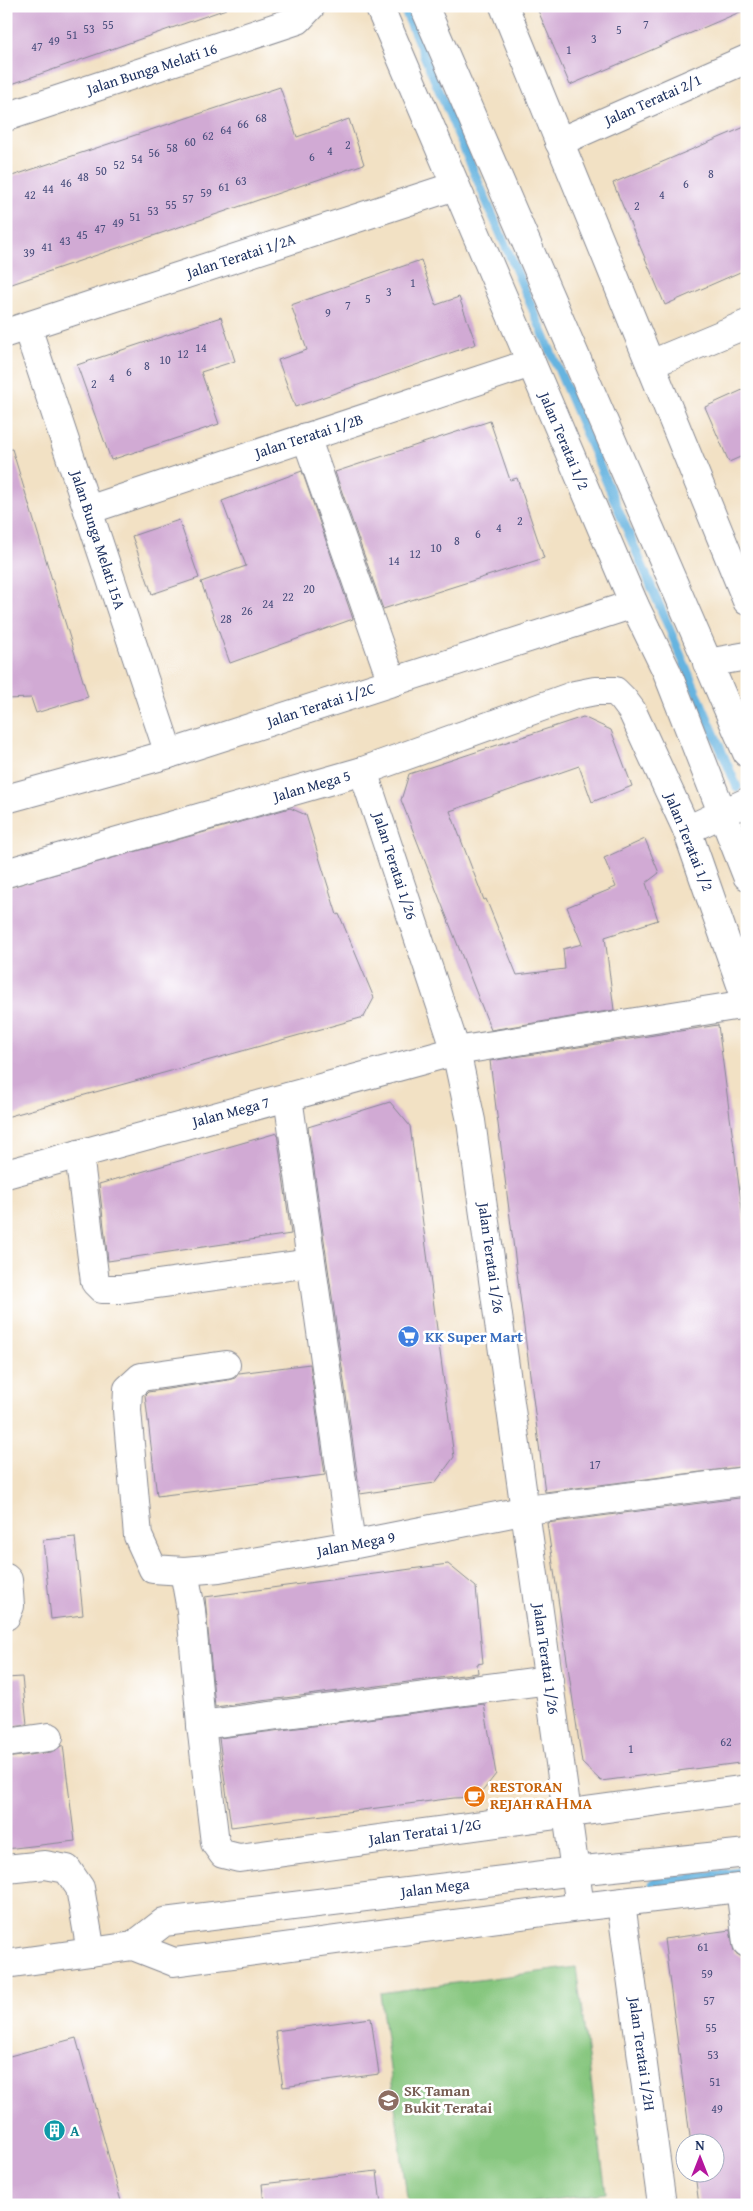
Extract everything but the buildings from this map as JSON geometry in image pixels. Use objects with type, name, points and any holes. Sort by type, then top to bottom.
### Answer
[{"type":"street","name":"Jalan Teratai 1/2","points":[[379,6],[454,186],[634,604],[735,807],[747,876]]},
{"type":"street","points":[[424,6],[747,753]]},
{"type":"street","points":[[504,6],[651,364],[744,584]]},
{"type":"street","name":"Jalan Bunga Melati 16","points":[[6,117],[304,13]]},
{"type":"street","name":"Jalan Teratai 2/1","points":[[560,142],[747,59]]},
{"type":"street","name":"Jalan Teratai 1/2A","points":[[17,330],[454,186]]},
{"type":"street","points":[[651,364],[747,324]]},
{"type":"street","name":"Jalan Bunga Melati 15A","points":[[17,330],[88,510],[169,754]]},
{"type":"street","name":"Jalan Teratai 1/2B","points":[[88,510],[531,363]]},
{"type":"street","points":[[306,437],[392,682]]},
{"type":"street","name":"Jalan Teratai 1/2C","points":[[6,799],[169,754],[634,604]]},
{"type":"street","points":[[707,663],[747,656]]},
{"type":"street","name":"Jalan Mega 5","points":[[6,873],[363,771],[575,695],[595,691],[615,691]]},
{"type":"street","name":"Jalan Teratai 1/2","points":[[615,691],[632,711],[687,830],[747,1003]]},
{"type":"street","name":"Jalan Teratai 1/26","points":[[363,771],[456,1050],[471,1121],[527,1510],[580,1907]]},
{"type":"street","points":[[687,830],[735,807]]},
{"type":"street","name":"Jalan Mega 7","points":[[6,1174],[456,1050],[747,1003]]},
{"type":"street","points":[[288,1097],[351,1545]]},
{"type":"street","points":[[79,1154],[95,1282],[102,1289],[121,1289],[310,1263]]},
{"type":"street","name":"Jalan Mega 9","points":[[226,1365],[141,1377],[128,1389],[126,1410],[138,1536],[153,1569],[184,1571],[219,1568],[351,1545],[527,1510],[747,1481]]},
{"type":"street","points":[[184,1571],[192,1610],[201,1725],[549,1680]]},
{"type":"street","points":[[6,1578],[8,1580],[10,1606],[6,1616]]},
{"type":"street","name":"Jalan Teratai 1/2G","points":[[201,1725],[215,1843],[223,1854],[239,1858],[747,1789]]},
{"type":"street","points":[[6,1742],[49,1737]]},
{"type":"street","name":"Jalan Mega","points":[[133,1946],[164,1922],[575,1871],[747,1853]]},
{"type":"street","points":[[6,1870],[44,1865],[66,1869],[80,1888],[91,1952]]},
{"type":"street","points":[[743,1888],[747,1943]]},
{"type":"street","name":"Jalan Mega","points":[[6,1964],[133,1946],[174,1962],[580,1907],[743,1888]]},
{"type":"street","name":"Jalan Teratai 1/2H","points":[[622,1903],[662,2205]]},
{"type":"green space","points":[[576,1967],[606,2193],[530,2203],[529,2205],[408,2205],[380,1993]]},
{"type":"waterway","points":[[403,6],[737,787]]},
{"type":"waterway","points":[[653,1883],[747,1871]]},
{"type":"place","name":"KK Super Mart","points":[[409,1337]]},
{"type":"place","name":"RESTORAN REJAH RAＨMA","points":[[474,1796]]},
{"type":"place","name":"SK Taman Bukit Teratai","points":[[388,2100]]},
{"type":"place","name":"A","points":[[54,2131]]}]
